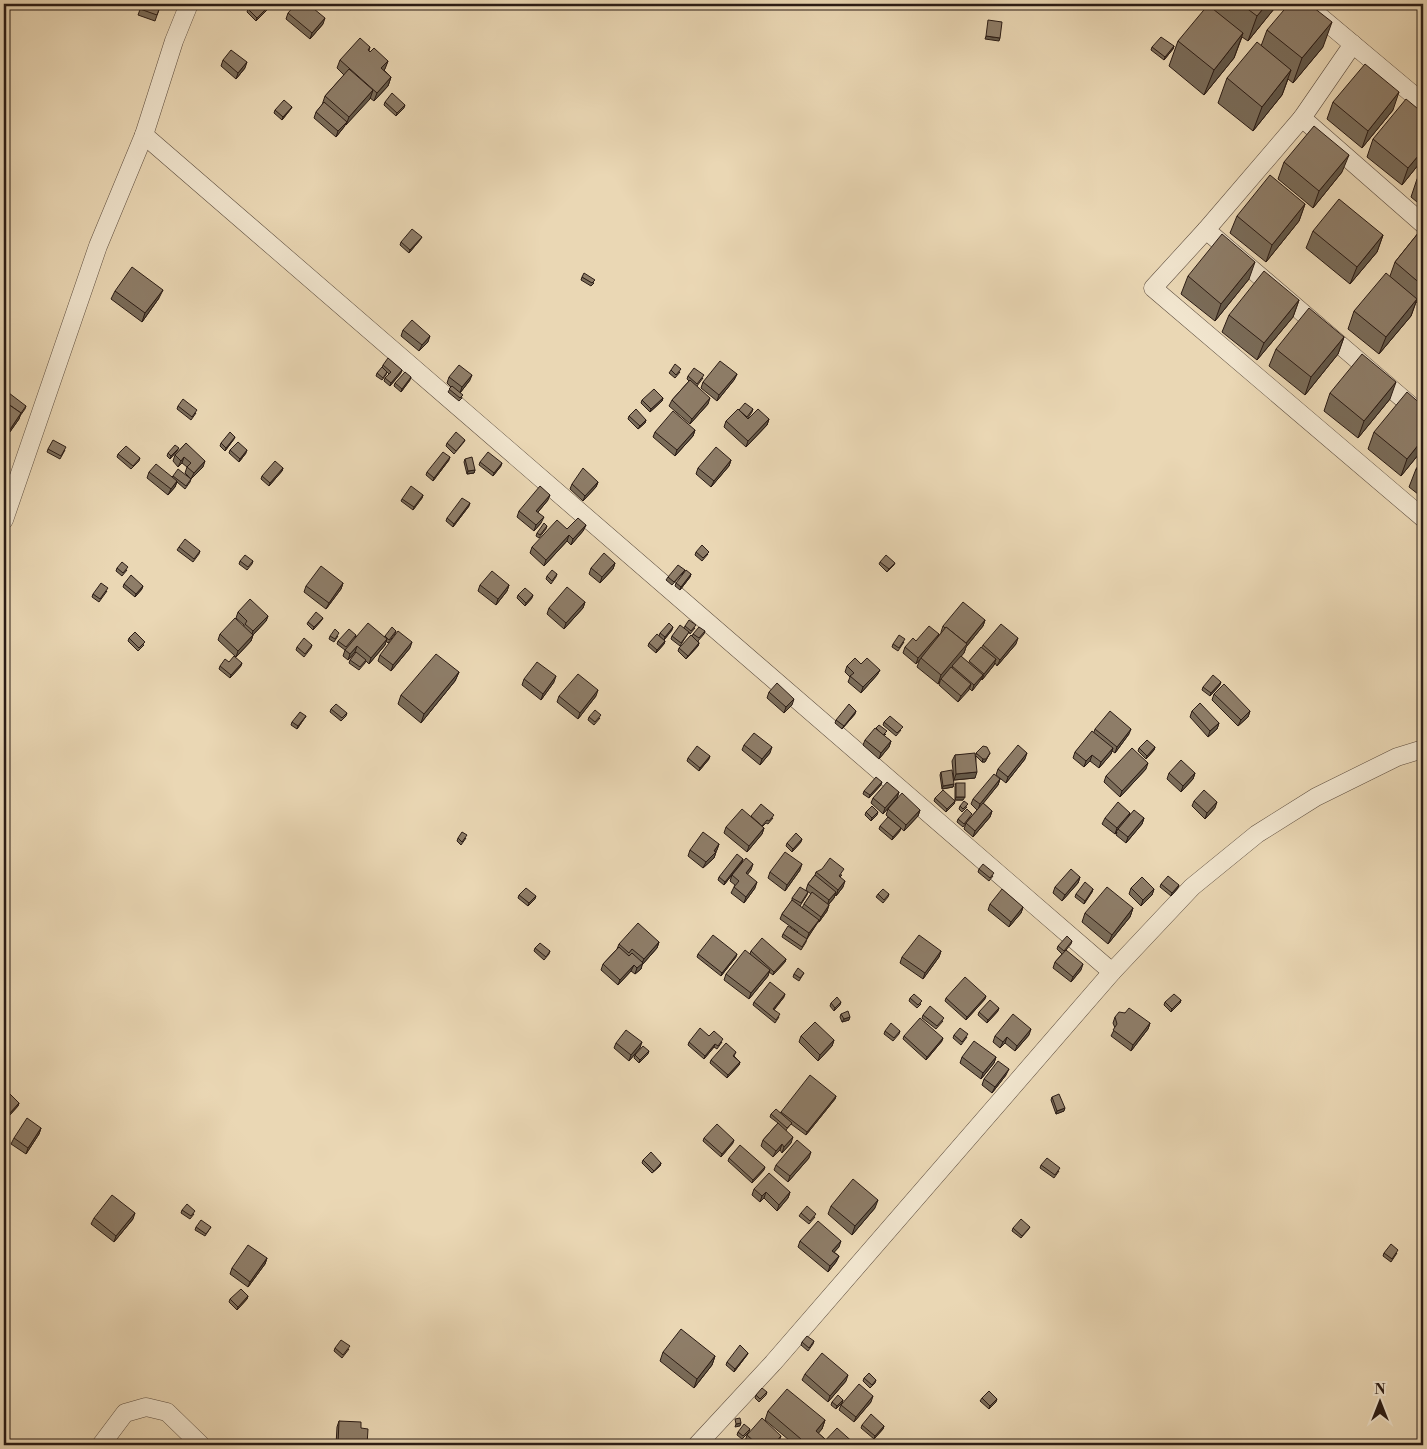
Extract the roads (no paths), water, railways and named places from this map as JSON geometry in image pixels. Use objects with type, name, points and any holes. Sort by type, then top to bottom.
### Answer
[{"type":"street","points":[[4,520],[98,246],[144,136],[174,41],[189,4]]},
{"type":"street","points":[[1305,4],[1423,103]]},
{"type":"street","points":[[1353,44],[1302,118],[1206,230],[1153,288],[1423,518]]},
{"type":"street","points":[[1302,118],[1423,224]]},
{"type":"street","points":[[144,136],[1112,972]]},
{"type":"street","points":[[1206,230],[1423,416]]},
{"type":"street","points":[[698,1445],[772,1363],[1112,972],[1192,887],[1257,834],[1316,797],[1397,756],[1423,749]]},
{"type":"street","points":[[101,1445],[125,1413],[146,1407],[167,1412],[201,1445]]}]
